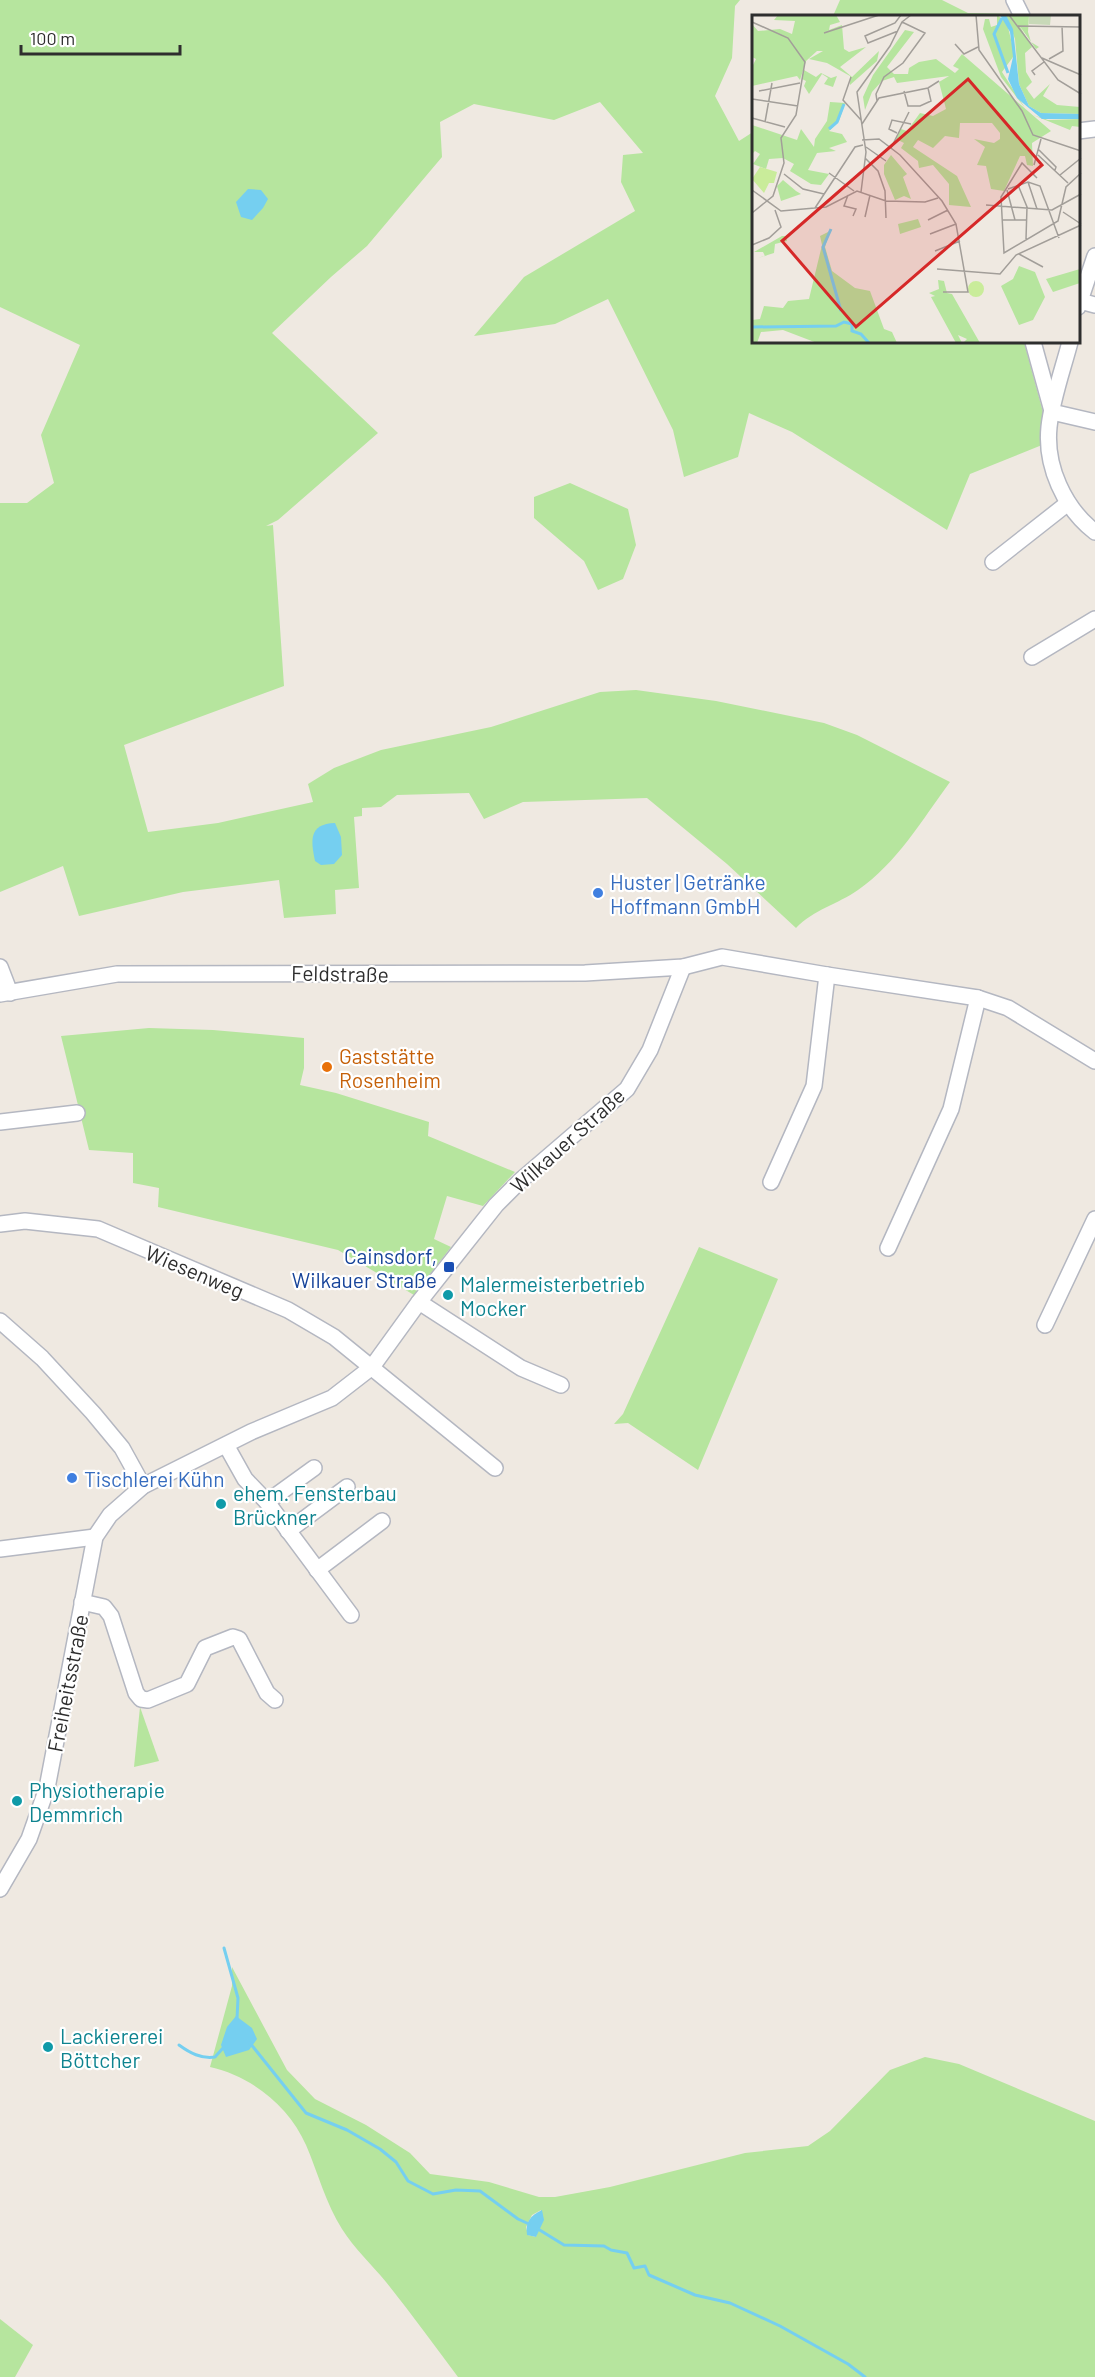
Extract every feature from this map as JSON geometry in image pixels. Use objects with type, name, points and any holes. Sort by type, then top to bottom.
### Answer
[{"type":"street","points":[[1014,0],[1022,15]]},
{"type":"street","points":[[1080,131],[1095,129]]},
{"type":"street","points":[[1084,304],[1095,256]]},
{"type":"street","points":[[1034,344],[1053,412]]},
{"type":"street","points":[[1070,344],[1049,425],[1048,449],[1059,484],[1068,503],[1084,524],[1095,532]]},
{"type":"street","points":[[1053,412],[1095,422]]},
{"type":"street","points":[[993,562],[1068,503]]},
{"type":"street","points":[[1032,657],[1095,620]]},
{"type":"street","points":[[682,967],[722,957],[978,998],[1008,1008],[1095,1061]]},
{"type":"street","name":"Feldstraße","points":[[5,994],[117,974],[279,972],[507,975],[585,974],[682,967]]},
{"type":"street","name":"Wilkauer Straße","points":[[143,1486],[251,1432],[332,1398],[372,1367],[496,1205],[520,1180],[627,1089],[650,1050],[682,967]]},
{"type":"street","points":[[0,968],[5,994]]},
{"type":"street","points":[[771,1182],[814,1086],[827,975]]},
{"type":"street","points":[[888,1248],[951,1109],[978,998]]},
{"type":"street","points":[[0,1122],[77,1113]]},
{"type":"street","points":[[1045,1325],[1095,1219]]},
{"type":"street","name":"Wiesenweg","points":[[0,1224],[25,1221],[99,1229],[288,1310],[334,1338],[372,1367],[495,1468]]},
{"type":"street","points":[[420,1302],[521,1368],[561,1385]]},
{"type":"street","points":[[0,1321],[42,1359],[93,1413],[122,1448],[143,1486]]},
{"type":"street","points":[[226,1445],[245,1479],[267,1502],[351,1615]]},
{"type":"street","points":[[267,1502],[314,1467]]},
{"type":"street","name":"Freiheitsstraße","points":[[0,1889],[29,1839],[47,1788],[95,1537],[110,1515],[143,1486]]},
{"type":"street","points":[[288,1531],[347,1487]]},
{"type":"street","points":[[317,1570],[382,1521]]},
{"type":"street","points":[[0,1549],[95,1537]]},
{"type":"street","points":[[82,1602],[104,1607],[111,1616],[136,1693],[141,1699],[148,1700],[188,1684],[205,1648],[233,1637],[239,1639],[267,1693],[275,1700]]},
{"type":"green space","points":[[0,0],[740,0],[735,6],[732,58],[715,96],[739,141],[752,133],[752,344],[1025,344],[1043,412],[1042,445],[970,474],[947,530],[792,432],[749,413],[738,457],[684,477],[673,430],[608,299],[555,324],[474,336],[524,277],[635,211],[621,182],[623,155],[643,153],[600,102],[554,120],[474,104],[440,122],[442,157],[367,246],[272,333],[378,433],[278,520],[266,526],[273,525],[284,686],[124,745],[148,832],[218,823],[313,802],[308,784],[334,768],[381,750],[491,727],[600,692],[636,690],[716,701],[824,723],[857,735],[950,782],[908,840],[885,867],[858,890],[810,916],[796,928],[727,864],[647,798],[523,802],[484,819],[469,793],[397,795],[381,807],[362,808],[362,816],[354,817],[359,888],[335,890],[336,914],[284,918],[279,880],[183,892],[79,916],[63,866],[0,892],[0,503],[27,503],[54,483],[41,435],[80,345],[0,307]]},
{"type":"green space","points":[[840,0],[942,0],[968,13],[1016,15],[833,15]]},
{"type":"green space","points":[[570,483],[628,509],[636,545],[623,579],[598,590],[584,561],[534,518],[534,497]]},
{"type":"green space","points":[[149,1028],[213,1030],[304,1038],[304,1068],[300,1085],[336,1093],[429,1122],[428,1136],[515,1172],[483,1206],[447,1196],[434,1239],[451,1247],[414,1295],[338,1250],[158,1207],[159,1188],[133,1183],[133,1153],[89,1150],[61,1036]]},
{"type":"green space","points":[[699,1247],[778,1279],[698,1470],[628,1423],[614,1424],[623,1414]]},
{"type":"green space","points":[[140,1707],[159,1761],[134,1767]]},
{"type":"green space","points":[[232,1967],[287,2070],[315,2099],[366,2125],[410,2153],[430,2174],[489,2182],[539,2197],[555,2197],[610,2187],[745,2153],[808,2146],[830,2131],[890,2070],[925,2057],[959,2064],[1095,2121],[1095,2377],[458,2377],[342,2229],[327,2199],[306,2145],[290,2118],[254,2085],[225,2071],[210,2067],[232,1986]],"holes":[[[541,2210],[536,2237],[528,2235],[526,2227],[532,2215]]]},
{"type":"green space","points":[[0,2319],[33,2345],[15,2377],[0,2377]]},
{"type":"water","points":[[248,189],[261,190],[268,199],[252,220],[241,217],[236,202]]},
{"type":"water","points":[[335,823],[341,837],[342,855],[334,864],[321,865],[315,861],[313,835],[320,827]]},
{"type":"water","points":[[236,2016],[252,2028],[257,2039],[249,2050],[226,2057],[221,2045],[227,2027]]},
{"type":"water","points":[[542,2210],[544,2220],[536,2237],[527,2235],[529,2220]]},
{"type":"waterway","points":[[224,1948],[238,1998],[237,2019]]},
{"type":"waterway","points":[[250,2043],[306,2113],[347,2130],[380,2149],[396,2162],[408,2181],[433,2194],[456,2190],[480,2191],[518,2219],[529,2224]]},
{"type":"waterway","points":[[179,2045],[192,2053],[205,2057],[215,2057],[223,2048]]},
{"type":"waterway","points":[[538,2229],[564,2245],[604,2246],[627,2253],[634,2268],[645,2266],[649,2275],[695,2295],[730,2303],[780,2326],[848,2364],[865,2377]]},
{"type":"place","name":"Huster | Getränke Hoffmann GmbH","points":[[598,893]]},
{"type":"place","name":"Gaststätte Rosenheim","points":[[327,1067]]},
{"type":"place","name":"Cainsdorf, Wilkauer Straße","points":[[449,1267]]},
{"type":"place","name":"Malermeisterbetrieb Mocker","points":[[448,1295]]},
{"type":"place","name":"Tischlerei Kühn","points":[[72,1478]]},
{"type":"place","name":"ehem. Fensterbau Brückner","points":[[221,1504]]},
{"type":"place","name":"Physiotherapie Demmrich","points":[[17,1801]]},
{"type":"place","name":"Lackiererei Böttcher","points":[[48,2047]]}]
